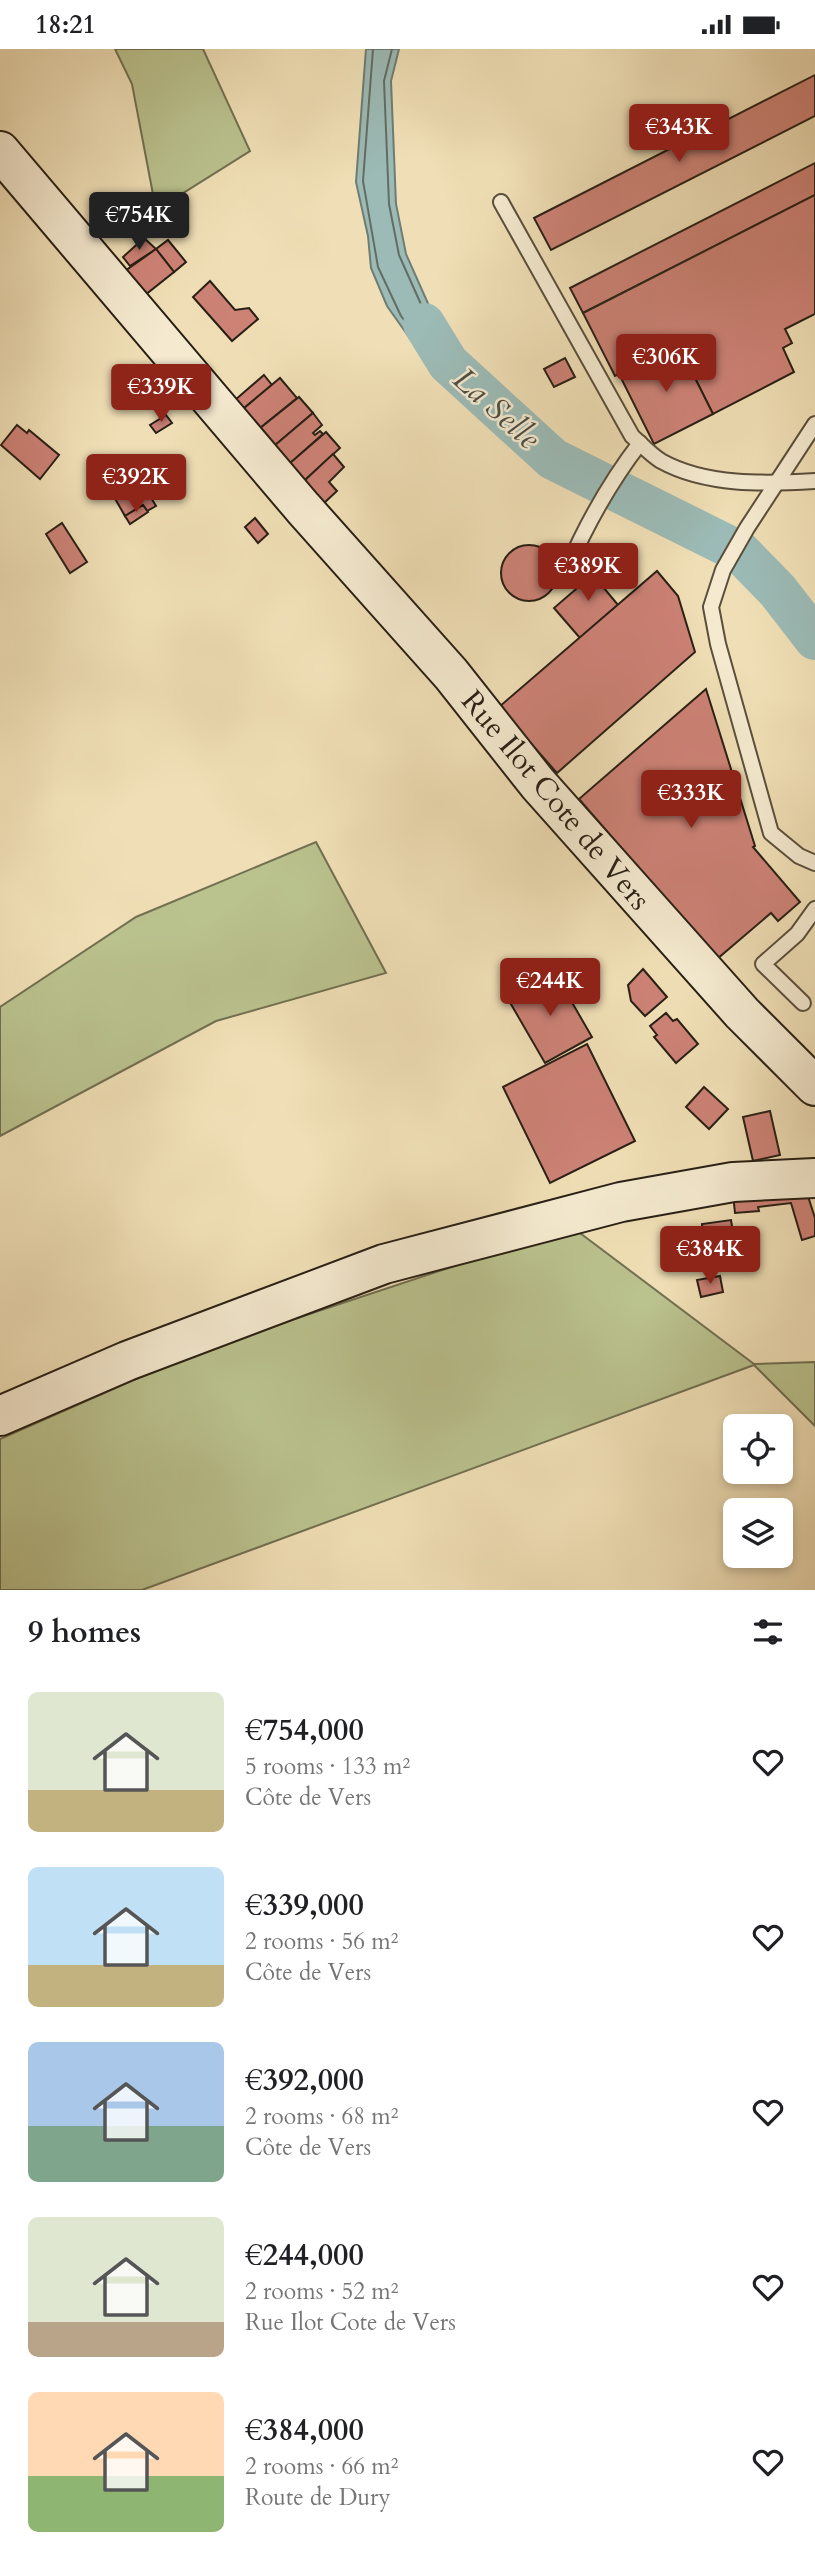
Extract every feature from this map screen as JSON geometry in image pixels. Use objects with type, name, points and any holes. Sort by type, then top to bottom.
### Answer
[{"type":"street","name":"Rue Ilot Cote de Vers","points":[[0,151],[303,508],[451,674],[538,784],[742,1013],[815,1086]]},
{"type":"street","points":[[0,1416],[127,1360],[384,1264],[621,1202],[733,1182],[815,1178]]},
{"type":"lane","points":[[501,202],[632,436],[660,460],[703,477],[775,483],[815,481]]},
{"type":"lane","points":[[815,424],[747,528],[723,571],[711,607],[718,644],[771,833],[799,856],[815,863]]},
{"type":"lane","points":[[567,569],[587,523],[615,475],[640,443]]},
{"type":"lane","points":[[803,1003],[763,964],[812,920]]},
{"type":"green space","points":[[115,49],[203,49],[250,151],[156,210],[132,84]]},
{"type":"green space","points":[[316,842],[386,973],[216,1021],[0,1136],[0,1007],[136,917]]},
{"type":"green space","points":[[572,1227],[754,1364],[815,1362],[815,1426],[754,1365],[142,1590],[0,1590],[0,1439],[204,1349]]},
{"type":"water","points":[[366,49],[399,49],[391,81],[396,204],[406,254],[434,317],[468,361],[441,382],[387,306],[371,268],[368,236],[356,182]]},
{"type":"building","points":[[815,75],[815,116],[551,250],[534,218]]},
{"type":"building","points":[[815,163],[815,195],[583,313],[570,288]]},
{"type":"building","points":[[815,195],[815,314],[785,329],[792,343],[783,348],[794,372],[713,414],[678,344],[615,376],[583,313]]},
{"type":"building","points":[[144,238],[156,249],[130,266],[123,257]]},
{"type":"building","points":[[168,240],[186,262],[174,272],[156,249]]},
{"type":"building","points":[[156,249],[174,272],[145,295],[125,271]]},
{"type":"building","points":[[210,281],[235,310],[249,308],[258,319],[232,341],[193,297]]},
{"type":"building","points":[[678,344],[713,414],[654,444],[619,374]]},
{"type":"building","points":[[565,358],[575,377],[554,387],[544,369]]},
{"type":"building","points":[[264,375],[272,385],[243,409],[235,400]]},
{"type":"building","points":[[280,378],[297,398],[259,429],[243,409]]},
{"type":"building","points":[[299,397],[313,413],[274,446],[259,429]]},
{"type":"building","points":[[313,413],[322,425],[313,433],[315,435],[320,431],[323,434],[289,464],[274,446]]},
{"type":"building","points":[[166,415],[172,423],[156,433],[150,425]]},
{"type":"building","points":[[17,425],[27,433],[29,430],[59,455],[40,479],[1,445]]},
{"type":"building","points":[[326,432],[340,448],[304,481],[289,464]]},
{"type":"building","points":[[333,454],[344,467],[329,482],[337,491],[323,504],[304,481]]},
{"type":"building","points":[[118,466],[123,474],[133,468],[156,506],[147,511],[143,505],[125,516],[102,476]]},
{"type":"building","points":[[143,505],[148,512],[130,524],[125,516]]},
{"type":"building","points":[[255,518],[268,534],[258,543],[245,527]]},
{"type":"building","points":[[62,523],[87,562],[70,573],[46,534]]},
{"type":"building","points":[[523,545],[535,545],[545,549],[553,557],[557,573],[553,589],[545,597],[535,601],[523,601],[513,597],[505,589],[501,579],[501,567],[505,557],[513,549]]},
{"type":"building","points":[[604,565],[615,577],[603,587],[618,605],[580,638],[554,608]]},
{"type":"building","points":[[657,571],[678,596],[695,652],[557,773],[499,707]]},
{"type":"building","points":[[706,689],[755,846],[753,847],[800,902],[778,921],[771,913],[717,959],[579,799]]},
{"type":"building","points":[[643,969],[667,997],[645,1016],[631,1001],[628,985]]},
{"type":"building","points":[[555,973],[592,1037],[545,1063],[508,999]]},
{"type":"building","points":[[666,1013],[673,1021],[677,1019],[698,1044],[676,1063],[654,1037],[657,1035],[650,1026]]},
{"type":"building","points":[[587,1044],[635,1141],[550,1183],[503,1087]]},
{"type":"building","points":[[704,1087],[728,1109],[709,1129],[686,1107]]},
{"type":"building","points":[[770,1111],[780,1155],[753,1161],[743,1117]]},
{"type":"building","points":[[805,1187],[815,1218],[815,1236],[802,1240],[791,1203],[758,1207],[759,1211],[735,1213],[733,1194]]},
{"type":"building","points":[[731,1220],[738,1264],[706,1269],[702,1224]]},
{"type":"building","points":[[720,1276],[723,1292],[701,1297],[697,1280]]},
{"type":"waterway","name":"La Selle","points":[[424,324],[448,363],[553,459],[740,552],[778,591],[815,639]]}]
